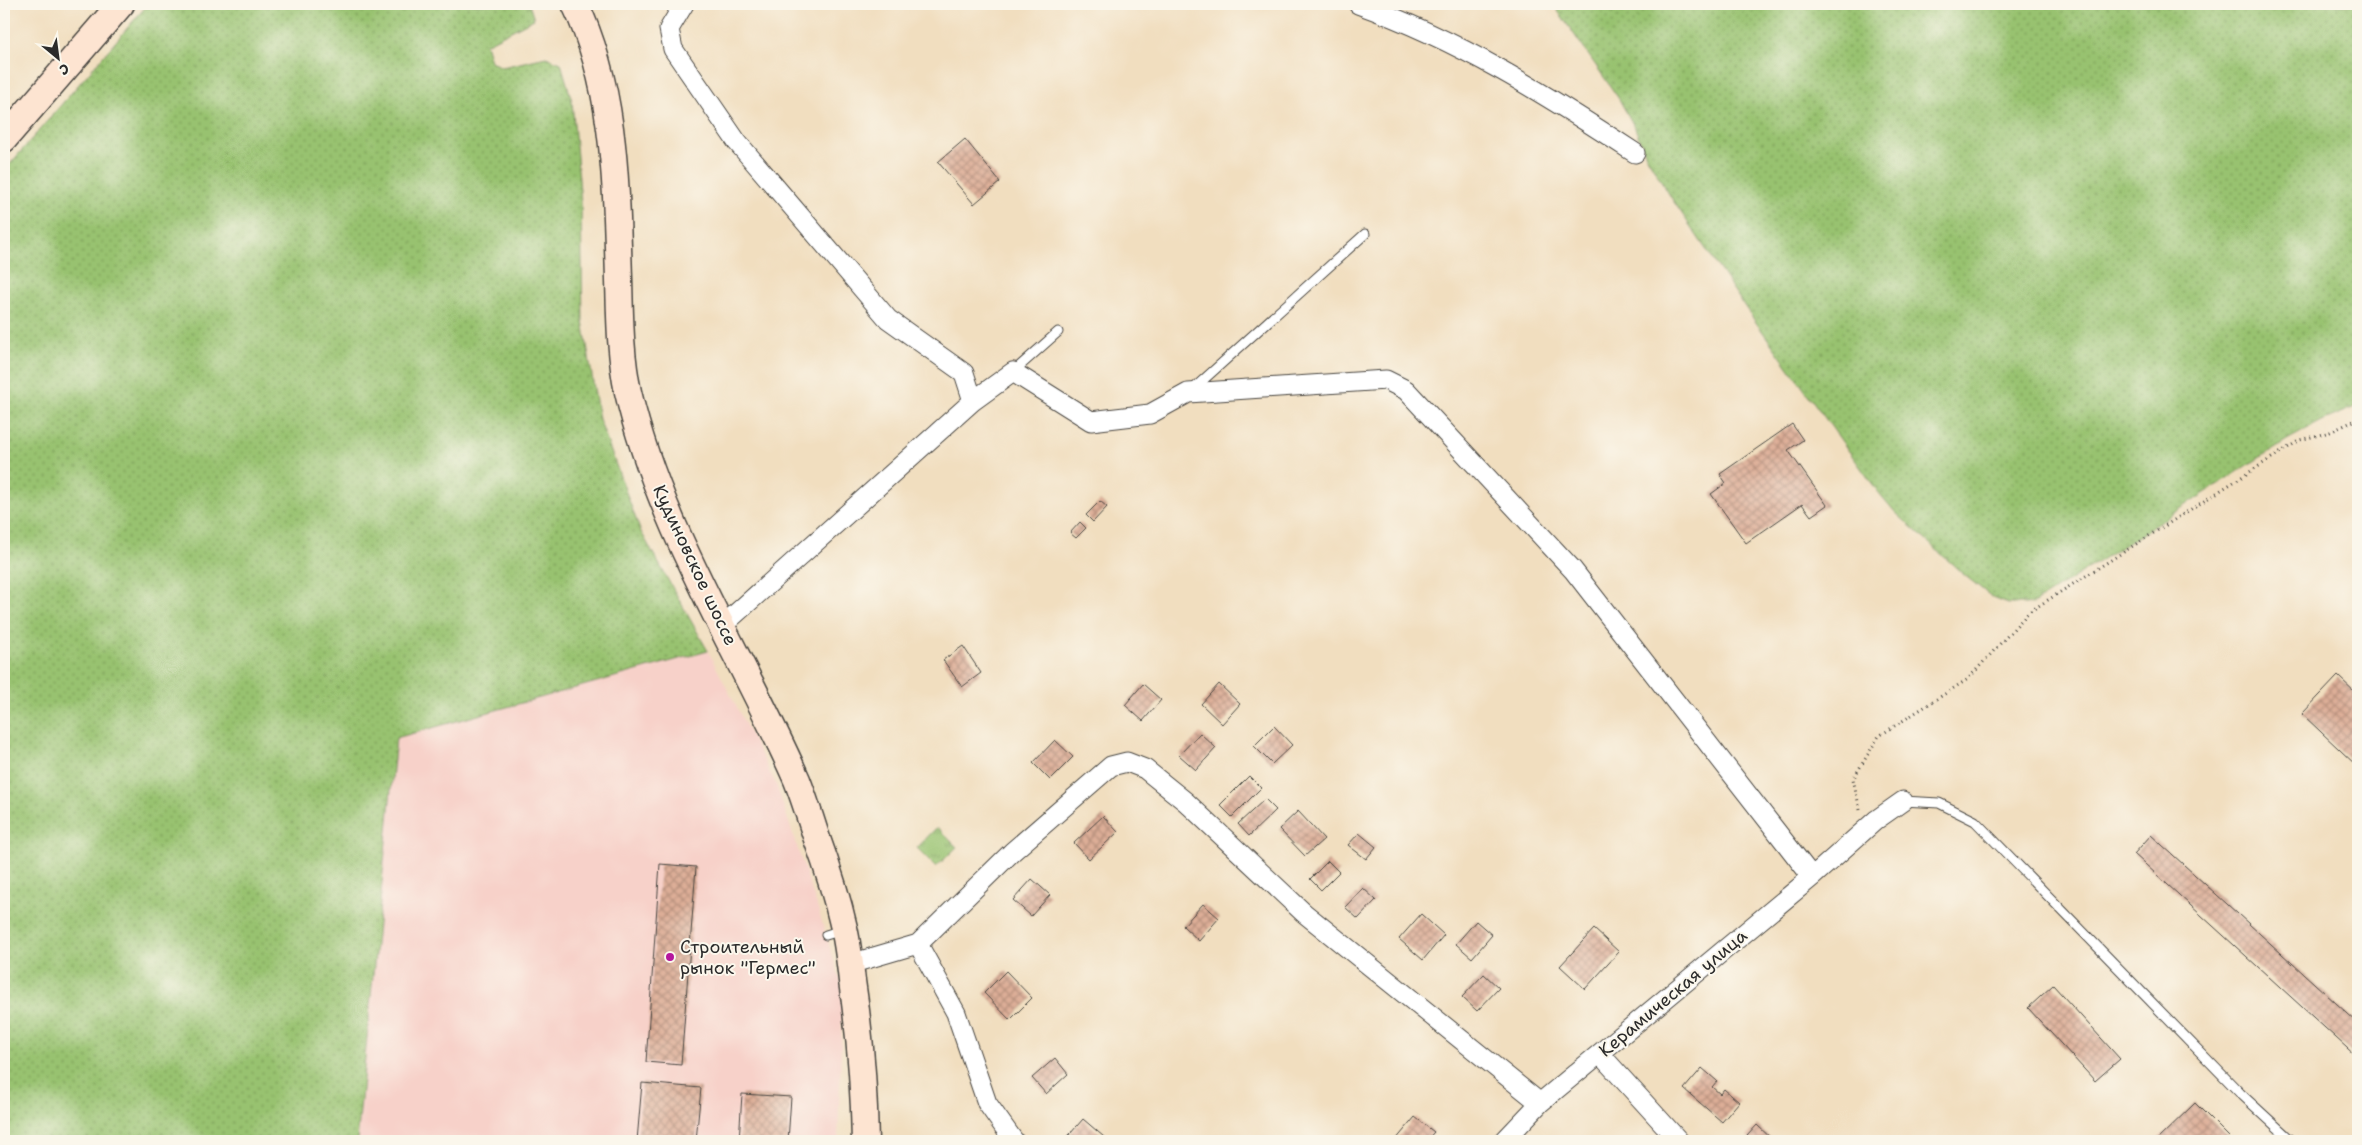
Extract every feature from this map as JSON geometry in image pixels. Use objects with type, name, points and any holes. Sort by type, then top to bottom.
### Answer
[{"type":"main road","points":[[4,138],[121,4]]},
{"type":"main road","name":"Кудиновское шоссе","points":[[575,4],[594,52],[603,88],[610,132],[616,195],[621,343],[628,389],[640,438],[666,511],[798,783],[827,869],[835,932],[850,964],[864,1084],[866,1141]]},
{"type":"street","points":[[684,4],[670,29],[673,49],[737,142],[888,319],[964,373],[973,401]]},
{"type":"street","points":[[1358,4],[1442,37],[1552,98],[1635,153]]},
{"type":"street","points":[[722,626],[973,401],[1013,372],[1091,421],[1150,414],[1188,393],[1386,380],[1406,390],[1573,570],[1812,877]]},
{"type":"street","points":[[850,964],[918,944],[1012,852],[1111,766],[1127,762],[1145,769],[1186,802],[1304,913],[1540,1104]]},
{"type":"street","name":"Керамическая улица","points":[[1504,1141],[1540,1104],[1812,877],[1876,820],[1903,800]]},
{"type":"street","points":[[918,944],[956,1014],[987,1103],[1014,1141]]},
{"type":"street","points":[[1600,1054],[1680,1141]]},
{"type":"lane","points":[[1188,393],[1365,234]]},
{"type":"lane","points":[[1013,372],[1058,332]]},
{"type":"lane","points":[[1903,800],[1939,803],[1975,821],[2240,1093],[2292,1141]]},
{"type":"path","points":[[1858,816],[1861,808],[1853,779],[1879,736],[1968,679],[2029,612],[2300,440],[2330,432],[2358,419]]},
{"type":"shaded area","points":[[708,651],[776,784],[843,990],[838,1141],[357,1141],[396,738]]},
{"type":"green space","points":[[148,4],[529,4],[534,19],[486,44],[491,61],[502,67],[546,57],[561,63],[572,101],[581,202],[583,320],[599,419],[640,530],[708,651],[396,738],[357,1141],[4,1141],[4,171]]},
{"type":"green space","points":[[1553,4],[2358,4],[2358,406],[2322,421],[2287,440],[2033,604],[2008,604],[1993,598],[1963,574],[1895,512],[1879,493],[1747,310],[1672,199],[1646,155],[1635,128],[1619,99]]},
{"type":"green space","points":[[937,827],[957,847],[936,867],[917,848]]},
{"type":"building","points":[[965,139],[1000,182],[974,204],[938,162]]},
{"type":"building","points":[[1792,424],[1803,440],[1788,450],[1827,505],[1811,516],[1802,504],[1746,543],[1711,494],[1726,483],[1720,474]]},
{"type":"building","points":[[1100,501],[1107,507],[1093,522],[1086,515]]},
{"type":"building","points":[[1080,522],[1086,528],[1076,538],[1070,533]]},
{"type":"building","points":[[963,646],[981,673],[962,687],[943,660]]},
{"type":"building","points":[[2338,676],[2358,695],[2358,767],[2302,714]]},
{"type":"building","points":[[1143,684],[1161,700],[1143,721],[1125,705]]},
{"type":"building","points":[[1219,684],[1240,704],[1222,724],[1201,704]]},
{"type":"building","points":[[1274,726],[1292,745],[1272,764],[1254,746]]},
{"type":"building","points":[[1200,733],[1216,748],[1196,770],[1179,755]]},
{"type":"building","points":[[1055,740],[1073,757],[1050,780],[1033,763]]},
{"type":"building","points":[[1249,776],[1261,788],[1232,817],[1220,805]]},
{"type":"building","points":[[1265,799],[1276,810],[1249,836],[1238,824]]},
{"type":"building","points":[[1298,811],[1324,839],[1305,856],[1279,829]]},
{"type":"building","points":[[1103,816],[1118,832],[1089,859],[1074,843]]},
{"type":"building","points":[[1359,833],[1376,847],[1366,859],[1348,845]]},
{"type":"building","points":[[2151,835],[2358,1023],[2358,1058],[2134,854]]},
{"type":"building","points":[[1328,861],[1339,872],[1321,890],[1310,879]]},
{"type":"building","points":[[660,864],[696,867],[681,1065],[646,1062]]},
{"type":"building","points":[[1032,879],[1050,895],[1031,916],[1013,900]]},
{"type":"building","points":[[1363,888],[1376,900],[1358,919],[1345,907]]},
{"type":"building","points":[[1203,904],[1219,918],[1199,941],[1183,926]]},
{"type":"building","points":[[1421,914],[1444,935],[1423,960],[1399,939]]},
{"type":"building","points":[[1476,921],[1492,935],[1472,958],[1456,944]]},
{"type":"building","points":[[1594,929],[1619,952],[1585,989],[1560,966]]},
{"type":"building","points":[[1006,971],[1032,998],[1010,1020],[984,993]]},
{"type":"building","points":[[1484,974],[1499,988],[1477,1011],[1462,997]]},
{"type":"building","points":[[2053,985],[2120,1059],[2095,1081],[2028,1008]]},
{"type":"building","points":[[1055,1058],[1068,1074],[1046,1094],[1032,1078]]},
{"type":"building","points":[[1702,1068],[1717,1081],[1712,1087],[1720,1094],[1724,1089],[1739,1102],[1722,1122],[1684,1089]]},
{"type":"building","points":[[642,1083],[701,1088],[696,1141],[637,1141]]},
{"type":"building","points":[[742,1094],[791,1097],[788,1141],[739,1141]]},
{"type":"building","points":[[2195,1103],[2233,1141],[2156,1141]]},
{"type":"building","points":[[1415,1117],[1434,1132],[1426,1141],[1395,1141]]},
{"type":"building","points":[[1083,1119],[1104,1137],[1101,1141],[1064,1141]]},
{"type":"building","points":[[1757,1125],[1774,1141],[1752,1141],[1747,1136]]},
{"type":"place","name":"Строительный рынок \"Гермес\"","points":[[670,957]]}]
